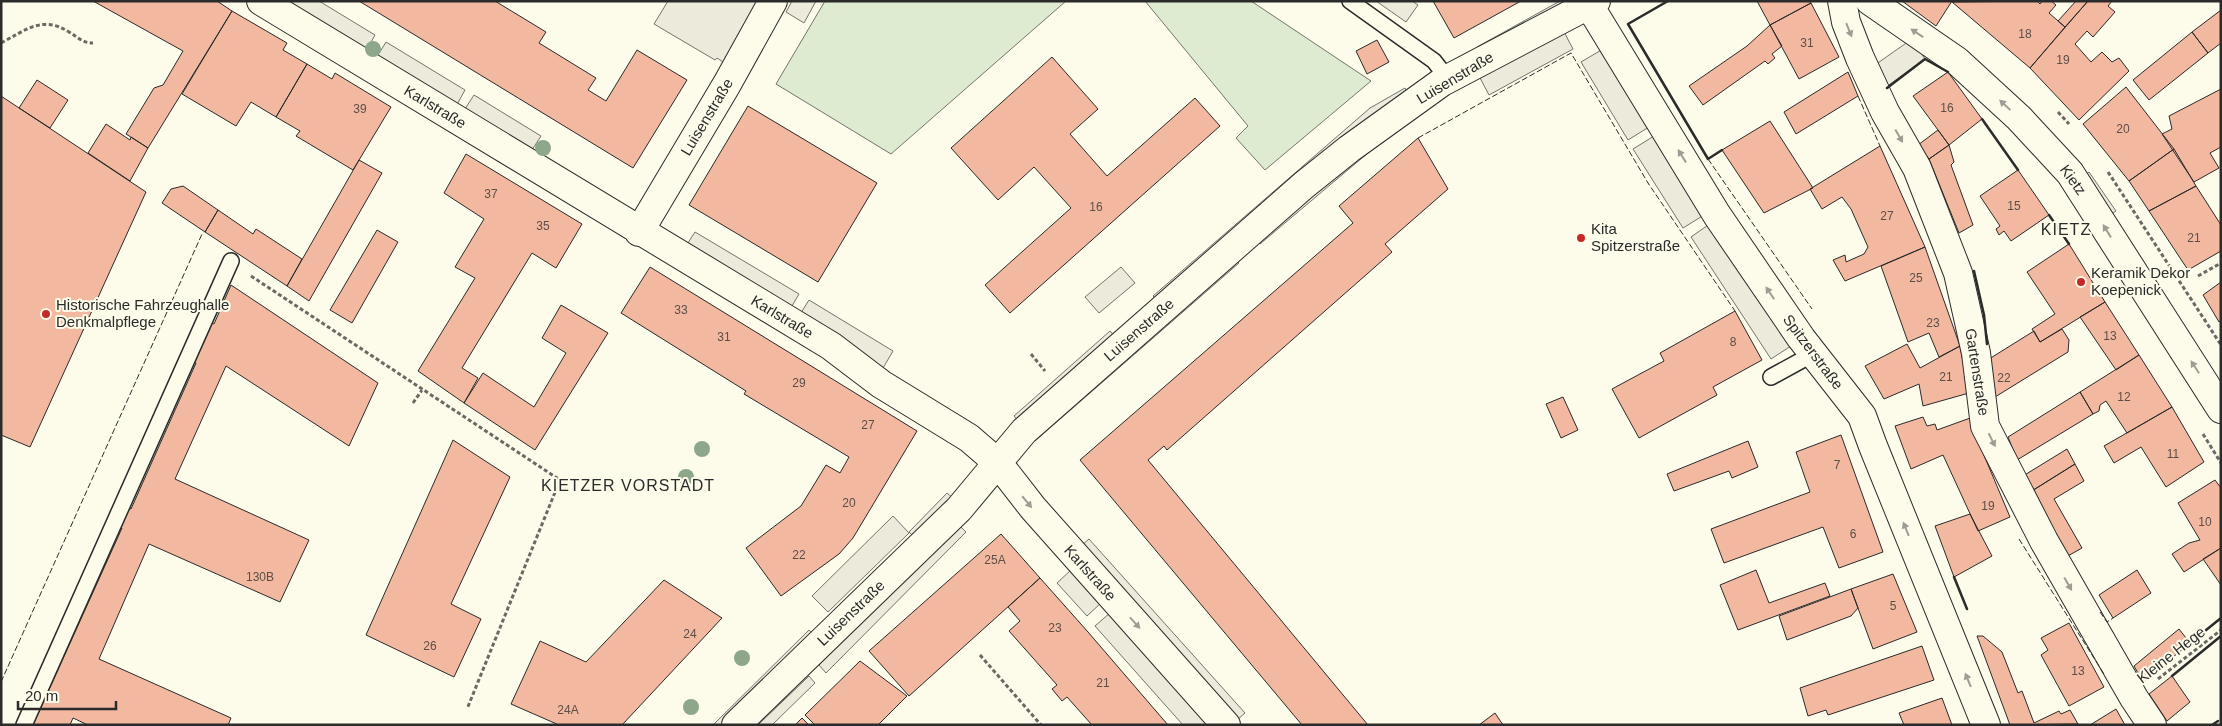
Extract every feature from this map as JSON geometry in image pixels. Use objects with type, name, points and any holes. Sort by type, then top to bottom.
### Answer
[{"type":"street","name":"Karlstraße","points":[[261,1],[639,232],[831,346],[881,384],[969,438],[998,463],[1032,508],[1226,725]]},
{"type":"street","name":"Luisenstraße","points":[[639,232],[729,80],[773,1]]},
{"type":"street","name":"Gartenstraße","points":[[1842,1],[1846,22],[1860,58],[1885,112],[1917,168],[1958,273],[1976,353],[1985,426],[2044,541],[2134,698],[2152,725]]},
{"type":"street","name":"Kietz","points":[[1870,1],[1957,60],[2019,118],[2070,173],[2221,408]]},
{"type":"street","name":"Luisenstraße","points":[[736,725],[959,509],[1024,431],[1304,185],[1349,149],[1448,78],[1592,3]]},
{"type":"street","name":"Spitzerstraße","points":[[1592,3],[1718,215],[1813,354],[1862,416],[1986,725]]},
{"type":"lane","points":[[1350,1],[1434,61],[1448,78]]},
{"type":"lane","points":[[24,725],[230,261]]},
{"type":"lane","points":[[1771,377],[1813,354]]},
{"type":"path","points":[[1,43],[37,24],[58,26],[77,39],[86,43],[93,43]]},
{"type":"path","points":[[230,261],[560,480],[467,708]]},
{"type":"path","points":[[2198,276],[2221,263]]},
{"type":"path","points":[[1030,354],[1046,371]]},
{"type":"path","points":[[414,404],[422,390]]},
{"type":"path","name":"Kleine Hege","points":[[2134,698],[2221,630]]},
{"type":"path","points":[[980,655],[1041,725]]},
{"type":"green space","points":[[825,1],[1066,1],[891,154],[776,84]]},
{"type":"green space","points":[[1145,1],[1251,1],[1371,81],[1265,170],[1236,138],[1248,126]]},
{"type":"shaded area","points":[[292,1],[319,1],[375,35],[365,53],[289,7]]},
{"type":"shaded area","points":[[668,1],[764,1],[726,64],[717,58],[715,60],[654,24]]},
{"type":"shaded area","points":[[792,1],[816,1],[804,23],[786,12]]},
{"type":"shaded area","points":[[1376,1],[1412,1],[1418,5],[1406,22]]},
{"type":"shaded area","points":[[1560,1],[1581,1],[1482,56],[1477,47]]},
{"type":"shaded area","points":[[1563,30],[1573,49],[1489,95],[1479,76]]},
{"type":"shaded area","points":[[1912,39],[1925,59],[1886,87],[1872,67]]},
{"type":"shaded area","points":[[386,42],[465,90],[455,108],[375,60]]},
{"type":"shaded area","points":[[1603,49],[1649,127],[1628,140],[1581,62]]},
{"type":"shaded area","points":[[1405,88],[1409,96],[1160,303],[1153,296],[1370,108]]},
{"type":"shaded area","points":[[474,95],[541,136],[530,153],[463,112]]},
{"type":"shaded area","points":[[1400,126],[1260,244],[1254,237]]},
{"type":"shaded area","points":[[1654,136],[1704,215],[1683,228],[1633,149]]},
{"type":"shaded area","points":[[2089,172],[2116,211],[2107,217],[2081,178]]},
{"type":"shaded area","points":[[1711,223],[1791,346],[1771,359],[1691,237]]},
{"type":"shaded area","points":[[695,232],[799,294],[789,311],[684,249]]},
{"type":"shaded area","points":[[1232,256],[1239,263],[1035,441],[1029,433]]},
{"type":"shaded area","points":[[1121,267],[1135,283],[1099,313],[1085,297]]},
{"type":"shaded area","points":[[809,300],[893,351],[883,368],[799,316]]},
{"type":"shaded area","points":[[1110,331],[1117,339],[1021,424],[1014,416]]},
{"type":"shaded area","points":[[947,493],[954,499],[916,539],[909,532]]},
{"type":"shaded area","points":[[893,516],[909,533],[828,612],[812,596]]},
{"type":"shaded area","points":[[959,525],[966,532],[826,673],[819,665]]},
{"type":"shaded area","points":[[1089,539],[1245,713],[1237,720],[1082,545]]},
{"type":"shaded area","points":[[1072,569],[1102,602],[1087,616],[1057,583]]},
{"type":"shaded area","points":[[1111,612],[1211,725],[1183,725],[1095,626]]},
{"type":"shaded area","points":[[809,630],[816,637],[727,725],[713,725]]},
{"type":"shaded area","points":[[809,676],[815,683],[772,725],[758,725]]},
{"type":"building","points":[[93,1],[217,1],[232,11],[148,148],[126,134],[154,88],[163,85],[183,51]]},
{"type":"building","points":[[359,1],[495,1],[546,32],[539,43],[596,78],[588,90],[606,101],[637,50],[687,80],[633,168]]},
{"type":"building","points":[[1433,1],[1521,1],[1454,38]]},
{"type":"building","points":[[1757,1],[1810,1],[1811,3],[1770,25]]},
{"type":"building","points":[[1902,1],[1952,1],[1936,26]]},
{"type":"building","points":[[2037,1],[2040,4],[2042,1],[2051,1],[2056,5],[2049,13],[2065,27],[2030,68],[1952,2]]},
{"type":"building","points":[[2076,1],[2088,1],[2065,27],[2058,21]]},
{"type":"building","points":[[2088,1],[2112,1],[2108,6],[2115,12],[2093,37],[2087,31],[2075,44],[2091,62],[2102,52],[2112,62],[2119,58],[2129,71],[2079,120],[2030,68]]},
{"type":"building","points":[[1811,3],[1839,57],[1799,79],[1770,25]]},
{"type":"building","points":[[2221,10],[2221,43],[2208,53],[2192,32]]},
{"type":"building","points":[[232,11],[287,43],[283,50],[307,64],[276,117],[251,102],[236,126],[182,94]]},
{"type":"building","points":[[1770,25],[1782,46],[1772,54],[1775,58],[1768,64],[1765,61],[1703,105],[1689,86],[1747,46]]},
{"type":"building","points":[[2192,32],[2208,53],[2149,100],[2133,80]]},
{"type":"building","points":[[1377,40],[1389,62],[1367,74],[1356,51]]},
{"type":"building","points":[[1052,57],[1098,109],[1070,134],[1107,176],[1195,98],[1220,126],[1010,313],[985,285],[1071,208],[1034,167],[998,200],[951,148]]},
{"type":"building","points":[[307,64],[332,79],[335,73],[391,107],[353,170],[296,136],[300,131],[276,117]]},
{"type":"building","points":[[1848,72],[1858,96],[1796,134],[1784,112]]},
{"type":"building","points":[[1948,72],[1982,119],[1949,145],[1913,96]]},
{"type":"building","points":[[37,80],[68,100],[50,128],[19,108]]},
{"type":"building","points":[[2126,87],[2174,149],[2129,181],[2083,124]]},
{"type":"building","points":[[2221,89],[2221,147],[2210,153],[2219,168],[2194,182],[2162,134],[2172,129],[2169,116]]},
{"type":"building","name":"Historische Fahrzeughalle Denkmalpflege","points":[[1,96],[146,192],[30,447],[1,435]]},
{"type":"building","points":[[748,106],[877,183],[818,282],[689,205]]},
{"type":"building","points":[[1770,121],[1813,188],[1764,213],[1722,150]]},
{"type":"building","points":[[106,124],[130,140],[131,137],[148,148],[130,181],[88,153]]},
{"type":"building","points":[[1938,130],[1949,145],[1929,159],[1918,145]]},
{"type":"building","points":[[1418,138],[1448,189],[1385,244],[1392,252],[1167,450],[1164,446],[1148,460],[1368,725],[1302,725],[1080,460],[1353,223],[1339,206]]},
{"type":"building","points":[[1949,145],[1954,162],[1951,165],[1973,225],[1959,233],[1929,159]]},
{"type":"building","points":[[1880,146],[1925,247],[1845,281],[1833,260],[1845,255],[1846,262],[1864,254],[1868,247],[1851,209],[1842,197],[1822,209],[1810,189]]},
{"type":"building","points":[[2174,149],[2196,186],[2149,211],[2129,181]]},
{"type":"building","points":[[466,154],[582,224],[556,268],[532,253],[462,368],[478,378],[464,403],[418,371],[475,278],[455,267],[484,219],[444,193]]},
{"type":"building","points":[[359,160],[382,173],[309,301],[287,286]]},
{"type":"building","points":[[2018,170],[2049,215],[2011,241],[2004,231],[1999,235],[1996,229],[2000,226],[1980,196]]},
{"type":"building","points":[[183,186],[218,210],[205,232],[162,203],[171,189]]},
{"type":"building","points":[[2196,186],[2221,225],[2221,251],[2188,270],[2149,211]]},
{"type":"building","points":[[218,210],[253,234],[256,229],[302,259],[287,286],[205,232]]},
{"type":"building","points":[[377,230],[398,242],[352,323],[330,310]]},
{"type":"building","points":[[2069,244],[2105,302],[2040,342],[2032,329],[2055,314],[2027,272]]},
{"type":"building","points":[[1925,247],[1960,346],[1939,357],[1929,333],[1908,342],[1881,266]]},
{"type":"building","points":[[650,267],[917,431],[853,538],[839,554],[781,596],[746,548],[801,506],[826,465],[840,473],[849,457],[744,394],[746,391],[621,313]]},
{"type":"building","points":[[2221,282],[2221,321],[2219,322],[2203,295]]},
{"type":"building","points":[[231,285],[378,383],[349,446],[226,366],[175,479],[309,540],[280,602],[149,544],[99,659],[231,718],[228,725],[88,725],[73,718],[70,725],[33,725],[122,528],[120,528],[129,508],[131,509],[196,363],[194,362],[201,343],[203,344],[212,323],[214,324]]},
{"type":"building","points":[[2105,302],[2139,355],[2116,370],[2080,317]]},
{"type":"building","points":[[561,305],[608,333],[535,450],[464,403],[483,373],[534,407],[566,353],[542,338]]},
{"type":"building","points":[[1735,311],[1762,360],[1713,387],[1717,395],[1639,438],[1612,389],[1664,361],[1660,353]]},
{"type":"building","points":[[2062,329],[2069,340],[2068,352],[1995,397],[1989,359],[2034,331],[2040,342]]},
{"type":"building","points":[[1907,344],[1920,368],[1960,346],[1969,393],[1923,406],[1919,384],[1884,399],[1865,366]]},
{"type":"building","points":[[2139,355],[2172,407],[2127,433],[2106,401],[2100,405],[2099,411],[2093,414],[2080,392]]},
{"type":"building","points":[[2080,392],[2093,414],[2017,460],[2008,437]]},
{"type":"building","points":[[1563,397],[1578,430],[1561,438],[1546,404]]},
{"type":"building","points":[[2172,407],[2204,462],[2166,487],[2141,447],[2114,463],[2104,446]]},
{"type":"building","points":[[1923,417],[1927,426],[1935,424],[1937,430],[1973,417],[1978,441],[2010,517],[1978,531],[1943,455],[1911,469],[1895,426]]},
{"type":"building","points":[[1841,435],[1883,552],[1839,568],[1823,527],[1724,563],[1711,529],[1810,492],[1796,452]]},
{"type":"building","points":[[453,440],[510,477],[451,604],[481,619],[454,677],[366,635]]},
{"type":"building","points":[[1748,441],[1758,467],[1732,478],[1729,471],[1674,491],[1667,474]]},
{"type":"building","points":[[2067,449],[2075,464],[2027,494],[2023,476]]},
{"type":"building","points":[[2075,464],[2084,481],[2054,499],[2082,548],[2066,557],[2027,494]]},
{"type":"building","points":[[2215,480],[2221,488],[2221,548],[2184,572],[2172,554],[2189,543],[2200,540],[2178,503]]},
{"type":"building","points":[[1970,514],[1992,556],[1954,577],[1935,526]]},
{"type":"building","points":[[1001,534],[1040,578],[909,696],[869,651]]},
{"type":"building","points":[[2221,548],[2221,585],[2203,559]]},
{"type":"building","points":[[1756,570],[1769,603],[1825,583],[1830,596],[1738,630],[1720,585]]},
{"type":"building","points":[[2137,570],[2151,593],[2113,618],[2099,595]]},
{"type":"building","points":[[1893,574],[1917,632],[1873,649],[1851,589]]},
{"type":"building","points":[[1040,578],[1168,725],[1092,725],[1067,697],[1062,701],[1052,689],[1057,685],[1009,631],[1020,621],[1008,607]]},
{"type":"building","points":[[664,580],[722,618],[622,725],[559,725],[511,704],[540,641],[586,662]]},
{"type":"building","points":[[1851,589],[1858,608],[1851,616],[1787,640],[1779,616]]},
{"type":"building","points":[[2069,623],[2104,687],[2069,706],[2041,655],[2048,650],[2041,638]]},
{"type":"building","points":[[2179,629],[2190,643],[2143,682],[2134,666]]},
{"type":"building","points":[[1977,636],[1983,636],[2002,652],[2018,693],[2022,691],[2034,723],[2059,711],[2061,714],[2070,710],[2078,724],[2010,725]]},
{"type":"building","points":[[1922,646],[1934,680],[1828,715],[1826,710],[1808,716],[1800,688]]},
{"type":"building","points":[[860,661],[907,696],[878,725],[815,725],[805,715]]},
{"type":"building","points":[[2172,676],[2190,702],[2167,721],[2149,694]]},
{"type":"building","points":[[1942,698],[1952,725],[1904,725],[1899,713]]},
{"type":"building","points":[[2116,709],[2125,725],[2090,725]]},
{"type":"building","points":[[1495,713],[1503,725],[1479,725]]},
{"type":"building","points":[[802,718],[809,725],[795,725]]},
{"type":"fence","points":[[1418,138],[1571,53],[1648,183],[1735,311]]},
{"type":"fence","points":[[1858,96],[1880,146]]},
{"type":"fence","points":[[1708,159],[1812,309]]},
{"type":"fence","points":[[1,682],[202,234]]},
{"type":"fence","points":[[2019,539],[2104,674]]},
{"type":"fence","points":[[2100,612],[2107,622],[2113,618]]},
{"type":"wall","points":[[1668,1],[1628,24],[1708,159],[1722,150]]},
{"type":"wall","points":[[1887,88],[1925,59],[1948,72]]},
{"type":"wall","points":[[1982,119],[2018,170]]},
{"type":"wall","points":[[2049,215],[2069,244]]},
{"type":"wall","points":[[1974,271],[1984,315],[1987,344]]},
{"type":"wall","points":[[1954,577],[1967,609]]},
{"type":"wall","points":[[2190,643],[2221,618]]},
{"type":"wall","points":[[2172,676],[2221,636]]},
{"type":"wall","points":[[2212,725],[2218,721]]},
{"type":"place","name":"Kita Spitzerstraße","points":[[1581,238]]},
{"type":"place","name":"Keramik Dekor Koepenick","points":[[2081,282]]},
{"type":"place","name":"Historische Fahrzeughalle Denkmalpflege","points":[[46,314]]},
{"type":"district","name":"KIETZ","points":[[2066,229]]},
{"type":"district","name":"KIETZER VORSTADT","points":[[628,485]]}]
